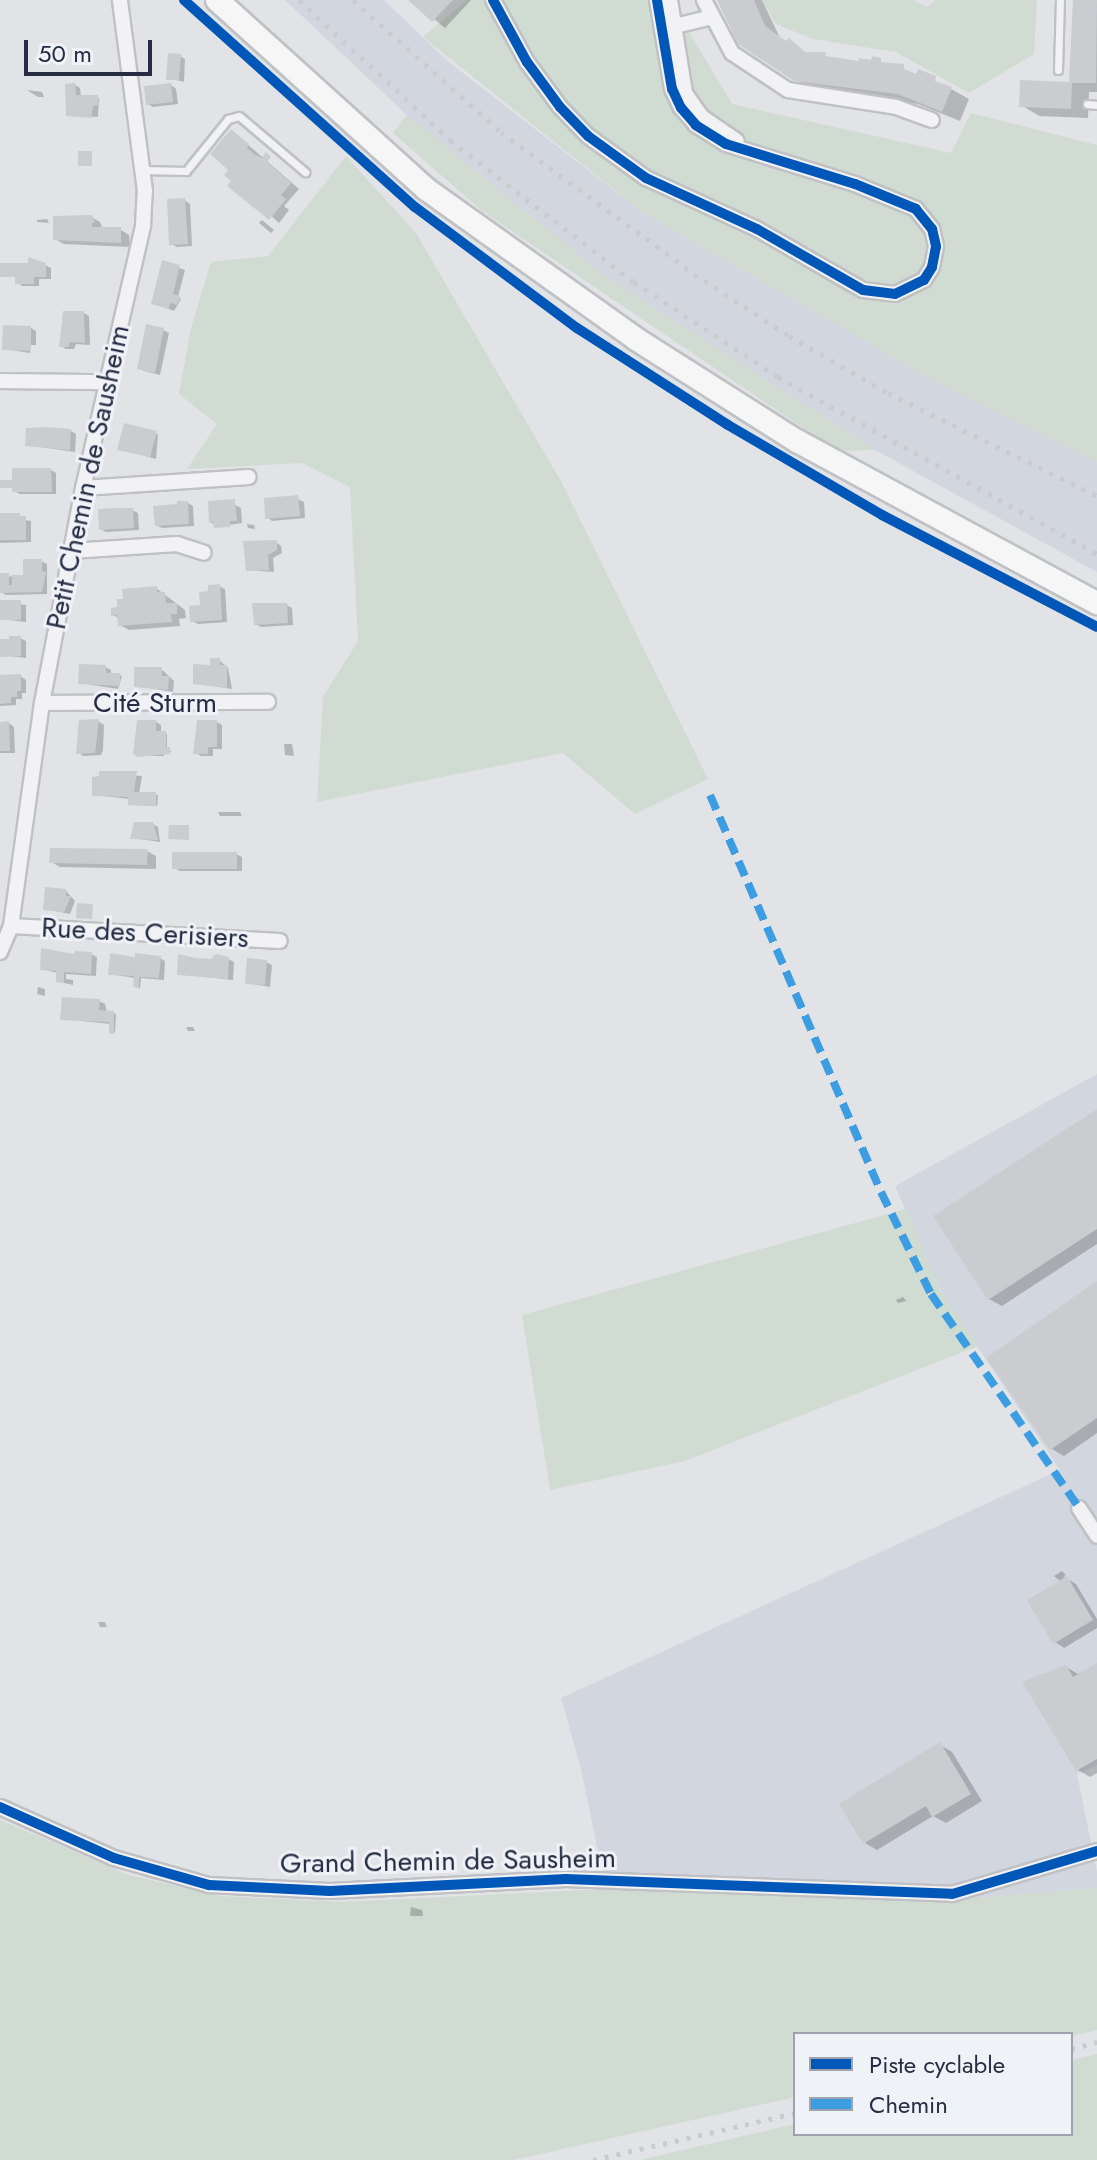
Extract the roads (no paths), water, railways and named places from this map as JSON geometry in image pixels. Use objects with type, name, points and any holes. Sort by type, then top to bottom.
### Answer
[{"type":"main road","points":[[217,0],[395,162],[457,213],[533,268],[735,403],[829,460],[1097,603]]},
{"type":"street","name":"Petit Chemin de Sausheim","points":[[0,952],[11,926],[42,703],[83,488],[104,382],[139,247],[145,191],[120,0]]},
{"type":"street","points":[[493,0],[527,62],[565,113],[604,149],[646,178],[757,229],[863,290],[883,295],[904,292],[928,274],[936,253],[935,238],[928,221],[916,209],[889,196],[763,154],[716,128],[692,105],[657,0]]},
{"type":"street","points":[[668,28],[670,0]]},
{"type":"street","points":[[704,0],[732,53],[788,90],[896,107],[932,120]]},
{"type":"street","points":[[668,28],[712,17]]},
{"type":"street","points":[[0,381],[104,382]]},
{"type":"street","points":[[83,488],[249,477]]},
{"type":"street","points":[[71,551],[177,544],[204,553]]},
{"type":"street","name":"Cité Sturm","points":[[42,703],[268,702]]},
{"type":"street","name":"Rue des Cerisiers","points":[[11,926],[280,941]]},
{"type":"street","points":[[1079,1508],[1097,1536]]},
{"type":"street","name":"Grand Chemin de Sausheim","points":[[0,1807],[114,1858],[209,1885],[330,1891],[566,1879],[952,1894],[1097,1851]]},
{"type":"lane","points":[[1058,70],[1060,0]]},
{"type":"lane","points":[[1087,104],[1097,105]]},
{"type":"lane","points":[[143,170],[186,171],[228,119],[239,116],[305,172]]},
{"type":"railway","points":[[299,0],[450,140],[634,282],[778,377],[1097,554]]},
{"type":"railway","points":[[353,0],[501,132],[694,274],[789,336],[888,393],[1097,496]]},
{"type":"railway","points":[[1073,2048],[1097,2042]]},
{"type":"railway","points":[[593,2160],[793,2113]]}]
